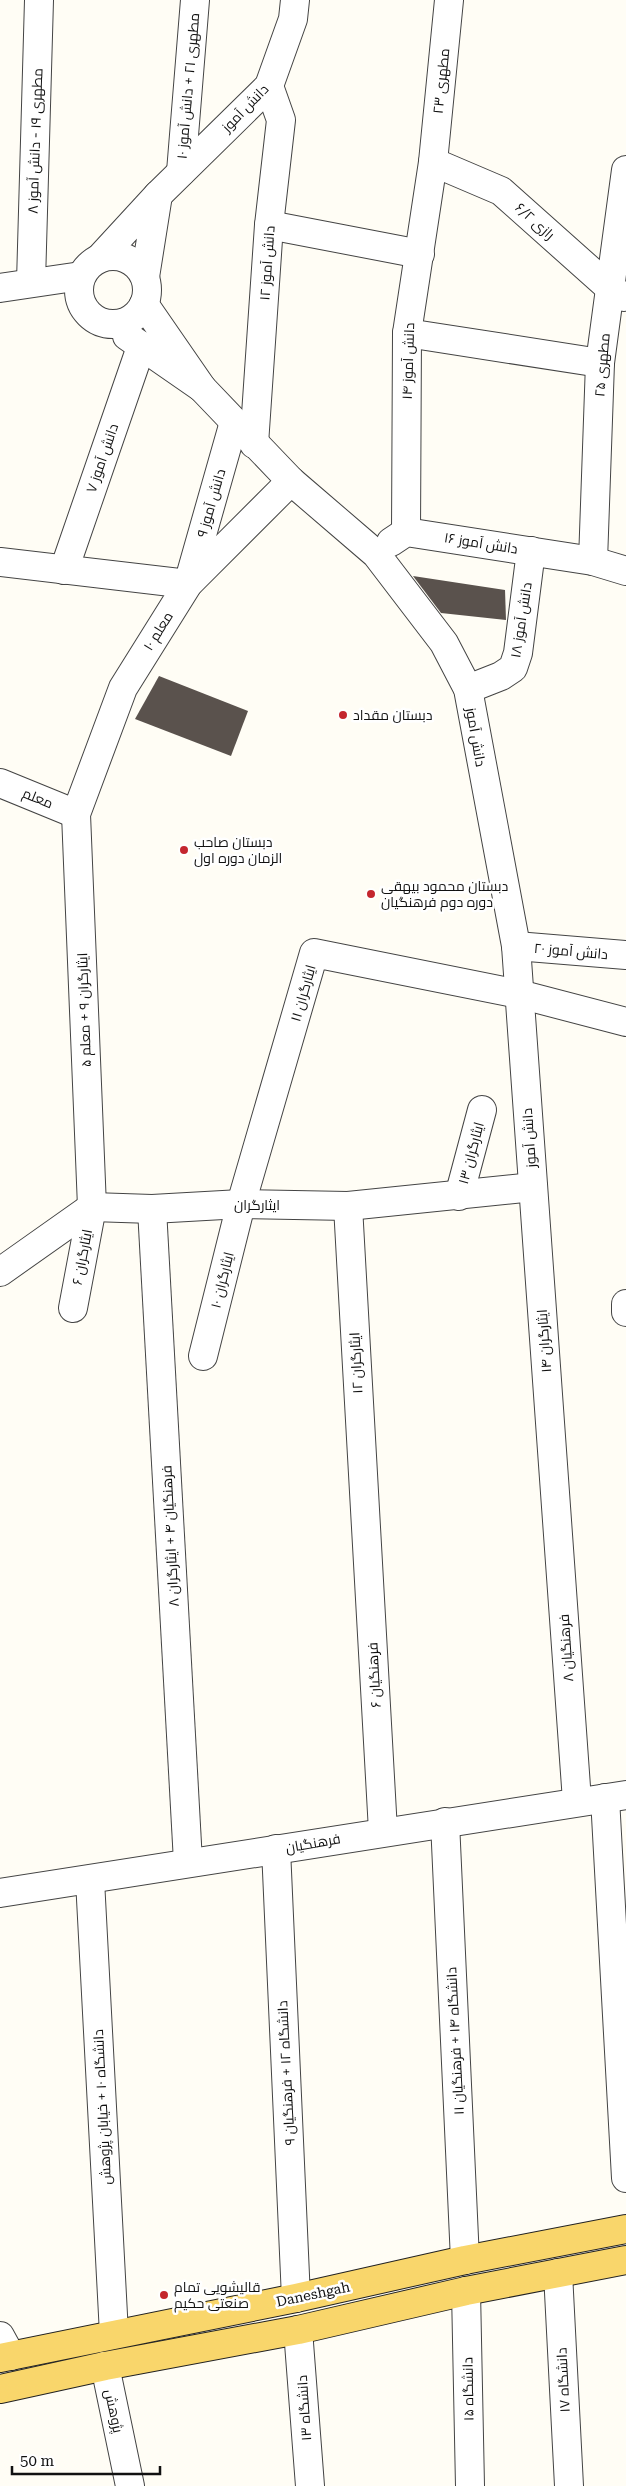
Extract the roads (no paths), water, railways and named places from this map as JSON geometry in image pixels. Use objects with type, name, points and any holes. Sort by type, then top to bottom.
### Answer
[{"type":"main road","name":"Daneshgah","points":[[4,2350],[114,2334],[296,2298],[464,2260],[626,2229]]},
{"type":"main road","points":[[0,2389],[104,2366],[298,2330],[466,2291],[626,2260]]},
{"type":"street","name":"مطهری ۱۹ - دانش آموز ۸","points":[[31,282],[38,0]]},
{"type":"street","name":"مطهری ۲۱ + دانش آموز ۱۰","points":[[181,172],[195,0]]},
{"type":"street","name":"دانش آموز","points":[[91,267],[158,195],[269,86],[294,19],[295,0]]},
{"type":"street","name":"مطهری ۲۳","points":[[433,162],[449,0]]},
{"type":"street","name":"دانش آموز ۱۲","points":[[254,444],[269,225],[281,120],[269,86]]},
{"type":"street","name":"دانش آموز ۱۴","points":[[406,532],[407,333],[433,162]]},
{"type":"street","name":"رازی ۶/۲","points":[[433,162],[501,191],[619,294]]},
{"type":"street","name":"مطهری ۲۵","points":[[593,561],[600,363],[619,294],[626,170]]},
{"type":"street","points":[[112,325],[131,319],[145,291],[158,195]]},
{"type":"street","points":[[269,225],[420,254]]},
{"type":"street","points":[[0,288],[91,267],[121,256],[131,261],[145,291],[202,388]]},
{"type":"street","points":[[91,267],[78,294],[80,302],[93,318],[112,325],[202,388]]},
{"type":"street","points":[[0,288],[80,302]]},
{"type":"street","points":[[407,333],[600,363]]},
{"type":"street","name":"دانش آموز ۷","points":[[64,570],[141,347]]},
{"type":"street","name":"دانش آموز","points":[[202,388],[291,481],[376,554],[444,643],[468,689],[516,946],[533,1187]]},
{"type":"street","name":"دانش آموز ۹","points":[[188,584],[234,422]]},
{"type":"street","name":"معلم ۱۰","points":[[76,814],[123,688],[188,584],[291,481]]},
{"type":"street","points":[[376,554],[406,532]]},
{"type":"street","name":"دانش آموز ۱۶","points":[[406,532],[593,561],[626,571]]},
{"type":"street","name":"دانش آموز ۱۸","points":[[468,689],[501,676],[513,668],[518,654],[531,551]]},
{"type":"street","points":[[0,562],[188,584]]},
{"type":"street","name":"معلم","points":[[0,782],[76,814]]},
{"type":"street","name":"ایثارگران ۹ + معلم ۵","points":[[76,814],[92,1207]]},
{"type":"street","name":"دانش آموز ۲۰","points":[[516,946],[626,955]]},
{"type":"street","name":"ایثارگران ۱۱","points":[[241,1204],[314,953],[519,994]]},
{"type":"street","points":[[519,994],[626,1022]]},
{"type":"street","name":"ایثارگران ۱۳","points":[[459,1196],[482,1110]]},
{"type":"street","name":"ایثارگران","points":[[92,1207],[152,1209],[241,1204],[348,1206],[533,1187]]},
{"type":"street","name":"ایثارگران ۱۴","points":[[533,1187],[555,1494]]},
{"type":"street","name":"ایثارگران ۱۰","points":[[203,1356],[241,1204]]},
{"type":"street","name":"ایثارگران ۱۲","points":[[348,1206],[365,1519]]},
{"type":"street","points":[[0,1272],[92,1207]]},
{"type":"street","name":"ایثارگران ۶","points":[[73,1308],[92,1207]]},
{"type":"street","name":"فرهنگیان ۴ + ایثارگران ۸","points":[[152,1209],[188,1862]]},
{"type":"street","points":[[626,1304],[626,1312]]},
{"type":"street","name":"فرهنگیان ۸","points":[[555,1494],[577,1801]]},
{"type":"street","name":"فرهنگیان ۶","points":[[365,1519],[383,1831]]},
{"type":"street","points":[[616,1796],[626,2178]]},
{"type":"street","name":"فرهنگیان","points":[[0,1893],[90,1880],[188,1862],[383,1831],[616,1796]]},
{"type":"street","name":"دانشگاه ۱۴ + فرهنگیان ۱۱","points":[[444,1822],[464,2260]]},
{"type":"street","name":"دانشگاه ۱۲ + فرهنگیان ۹","points":[[276,1849],[296,2298]]},
{"type":"street","name":"دانشگاه ۱۰ + خیابان پژوهش","points":[[90,1880],[114,2334]]},
{"type":"street","name":"دانشگاه ۱۷","points":[[558,2273],[569,2486]]},
{"type":"street","name":"دانشگاه ۱۵","points":[[466,2291],[470,2486]]},
{"type":"street","name":"دانشگاه ۱۳","points":[[298,2330],[310,2486]]},
{"type":"street","name":"پژوهش","points":[[104,2366],[130,2486]]},
{"type":"place","name":"دبستان مقداد","points":[[343,715]]},
{"type":"place","name":"دبستان صاحب الزمان دوره اول","points":[[184,850]]},
{"type":"place","name":"دبستان محمود بیهقی دوره دوم فرهنگیان","points":[[371,894]]},
{"type":"place","name":"قالیشویی تمام صنعتی حکیم","points":[[164,2295]]}]
